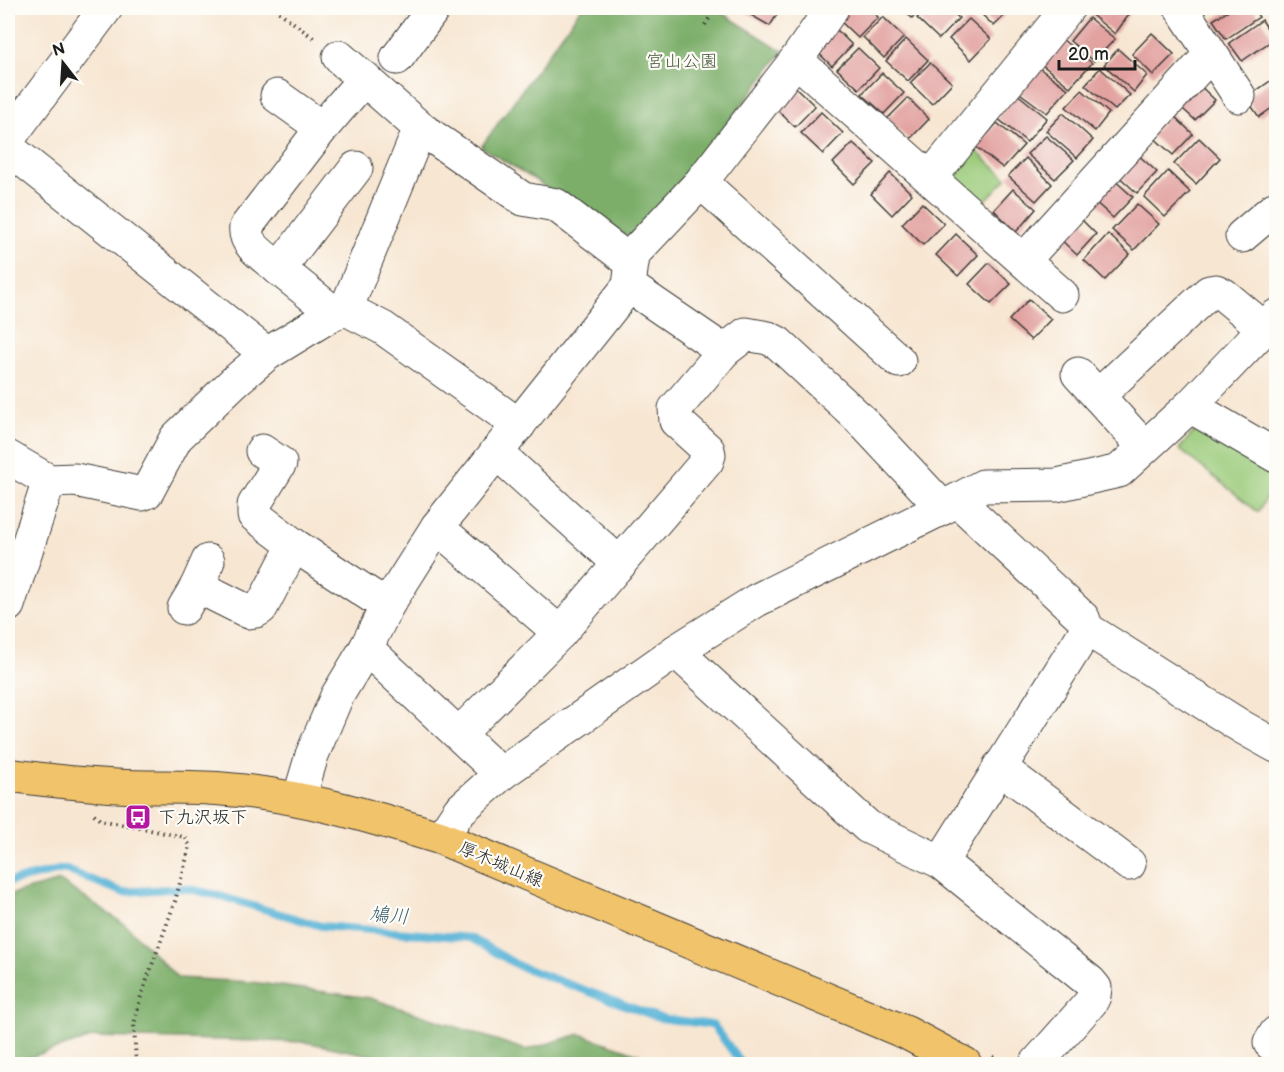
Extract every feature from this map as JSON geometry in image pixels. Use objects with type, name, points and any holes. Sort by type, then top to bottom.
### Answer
[{"type":"main road","name":"厚木城山線","points":[[8,775],[118,786],[223,789],[299,799],[384,820],[441,838],[907,1033],[949,1061]]},
{"type":"street","points":[[8,139],[106,8]]},
{"type":"street","points":[[397,58],[434,8]]},
{"type":"street","points":[[299,799],[312,755],[336,696],[366,648],[387,606],[437,526],[519,425],[631,274],[633,254],[701,182],[796,60],[832,8]]},
{"type":"street","points":[[931,177],[1068,8]]},
{"type":"street","points":[[1181,8],[1239,96]]},
{"type":"street","points":[[1024,260],[1210,55]]},
{"type":"street","points":[[339,57],[420,128],[523,199],[556,205],[631,274],[724,351]]},
{"type":"street","points":[[796,60],[1062,295]]},
{"type":"street","points":[[365,78],[322,128],[246,227],[244,235],[248,242],[279,269],[340,311],[383,328],[519,425]]},
{"type":"street","points":[[275,97],[322,128]]},
{"type":"street","points":[[8,457],[49,481],[75,480],[142,494],[147,492],[176,438],[234,382],[267,354],[340,311],[420,128]]},
{"type":"street","points":[[8,148],[267,354]]},
{"type":"street","points":[[279,269],[356,168]]},
{"type":"street","points":[[701,182],[899,361]]},
{"type":"street","points":[[1242,236],[1276,209]]},
{"type":"street","points":[[441,838],[459,811],[501,774],[676,651],[756,600],[983,486],[1057,485],[1119,471],[1190,406],[1271,323],[1216,291],[1209,292],[1088,385],[1144,447]]},
{"type":"street","points":[[459,734],[560,633],[707,461],[708,450],[676,421],[675,409],[724,351],[746,334],[768,338],[778,343],[950,504],[1083,618],[1087,629],[1276,746]]},
{"type":"street","points":[[1190,406],[1276,456]]},
{"type":"street","points":[[496,452],[620,564]]},
{"type":"street","points":[[282,464],[254,505],[254,514],[294,545],[387,606]]},
{"type":"street","points":[[8,605],[49,481]]},
{"type":"street","points":[[437,526],[560,633]]},
{"type":"street","points":[[196,585],[249,612],[256,611],[261,608],[294,545]]},
{"type":"street","points":[[941,862],[1087,629]]},
{"type":"street","points":[[366,648],[501,774]]},
{"type":"street","points":[[676,651],[868,826],[941,862],[1090,982],[1095,988],[1094,996],[1036,1065]]},
{"type":"street","points":[[999,767],[1129,864]]},
{"type":"path","points":[[274,8],[339,57]]},
{"type":"path","points":[[705,25],[716,8]]},
{"type":"path","points":[[89,806],[100,820],[185,837],[190,846],[175,902],[140,999],[134,1024],[136,1065]]},
{"type":"green space","name":"宮山公園","points":[[581,8],[714,8],[783,51],[709,149],[633,235],[608,232],[537,181],[481,147]]},
{"type":"green space","points":[[968,144],[1007,178],[981,205],[949,178]]},
{"type":"green space","points":[[1198,427],[1276,476],[1258,512],[1179,449]]},
{"type":"green space","points":[[60,881],[127,926],[178,978],[251,982],[370,998],[526,1050],[580,1034],[667,1064],[414,1064],[305,1042],[95,1037],[8,1064],[8,895]]},
{"type":"building","points":[[743,8],[781,8],[770,26],[742,10]]},
{"type":"building","points":[[845,8],[868,8],[878,17],[858,38],[836,17]]},
{"type":"building","points":[[901,8],[922,8],[912,18]]},
{"type":"building","points":[[928,8],[948,8],[959,18],[939,39],[917,18]]},
{"type":"building","points":[[975,8],[1012,8],[994,26]]},
{"type":"building","points":[[1092,8],[1133,9],[1115,34],[1088,12]]},
{"type":"building","points":[[1232,8],[1253,8],[1259,17],[1226,39],[1213,20]]},
{"type":"building","points":[[883,17],[904,37],[884,58],[863,37]]},
{"type":"building","points":[[1089,18],[1115,39],[1094,61],[1070,41]]},
{"type":"building","points":[[969,19],[991,39],[971,60],[949,39]]},
{"type":"building","points":[[1262,20],[1274,39],[1242,61],[1229,43]]},
{"type":"building","points":[[831,24],[852,45],[832,66],[810,45]]},
{"type":"building","points":[[1152,33],[1174,54],[1153,75],[1132,54]]},
{"type":"building","points":[[906,39],[928,60],[908,81],[886,61]]},
{"type":"building","points":[[1063,40],[1092,63],[1070,87],[1041,64]]},
{"type":"building","points":[[858,48],[879,68],[859,89],[837,69]]},
{"type":"building","points":[[1118,49],[1147,75],[1134,92],[1104,65]]},
{"type":"building","points":[[930,63],[952,83],[932,104],[910,83]]},
{"type":"building","points":[[1039,68],[1068,89],[1047,113],[1017,91]]},
{"type":"building","points":[[1100,68],[1130,95],[1115,110],[1085,85]]},
{"type":"building","points":[[882,73],[904,93],[884,114],[862,94]]},
{"type":"building","points":[[1276,77],[1276,105],[1259,117],[1246,98]]},
{"type":"building","points":[[1193,79],[1215,100],[1195,120],[1173,100]]},
{"type":"building","points":[[793,85],[815,106],[795,127],[773,106]]},
{"type":"building","points":[[1082,90],[1109,113],[1095,131],[1066,107]]},
{"type":"building","points":[[1016,93],[1047,118],[1027,142],[997,118]]},
{"type":"building","points":[[908,98],[929,119],[909,140],[887,119]]},
{"type":"building","points":[[821,112],[843,133],[823,154],[801,133]]},
{"type":"building","points":[[1063,113],[1093,140],[1077,158],[1046,131]]},
{"type":"building","points":[[1171,113],[1193,134],[1173,155],[1151,135]]},
{"type":"building","points":[[997,123],[1024,145],[1003,168],[976,147]]},
{"type":"building","points":[[1046,136],[1074,160],[1055,179],[1027,154]]},
{"type":"building","points":[[1199,138],[1220,158],[1196,184],[1174,164]]},
{"type":"building","points":[[853,143],[875,163],[854,184],[833,163]]},
{"type":"building","points":[[1135,152],[1157,172],[1137,193],[1115,173]]},
{"type":"building","points":[[1026,158],[1052,184],[1036,201],[1008,176]]},
{"type":"building","points":[[1168,171],[1190,192],[1165,217],[1144,197]]},
{"type":"building","points":[[890,173],[912,194],[892,215],[871,194]]},
{"type":"building","points":[[1111,177],[1133,197],[1113,218],[1091,198]]},
{"type":"building","points":[[1013,189],[1036,209],[1016,232],[994,210]]},
{"type":"building","points":[[922,203],[944,224],[923,245],[902,224]]},
{"type":"building","points":[[1137,204],[1159,224],[1134,250],[1112,230]]},
{"type":"building","points":[[1075,213],[1096,234],[1077,255],[1055,234]]},
{"type":"building","points":[[956,234],[978,255],[958,276],[936,255]]},
{"type":"building","points":[[1108,234],[1130,254],[1105,280],[1084,260]]},
{"type":"building","points":[[989,263],[1011,284],[991,304],[969,284]]},
{"type":"building","points":[[1029,299],[1051,319],[1031,340],[1009,320]]},
{"type":"waterway","name":"鳩川","points":[[8,882],[64,869],[122,892],[184,888],[216,895],[321,926],[471,938],[519,966],[660,1018],[713,1025],[742,1064]]},
{"type":"place","name":"下九沢坂下","points":[[138,817]]}]
